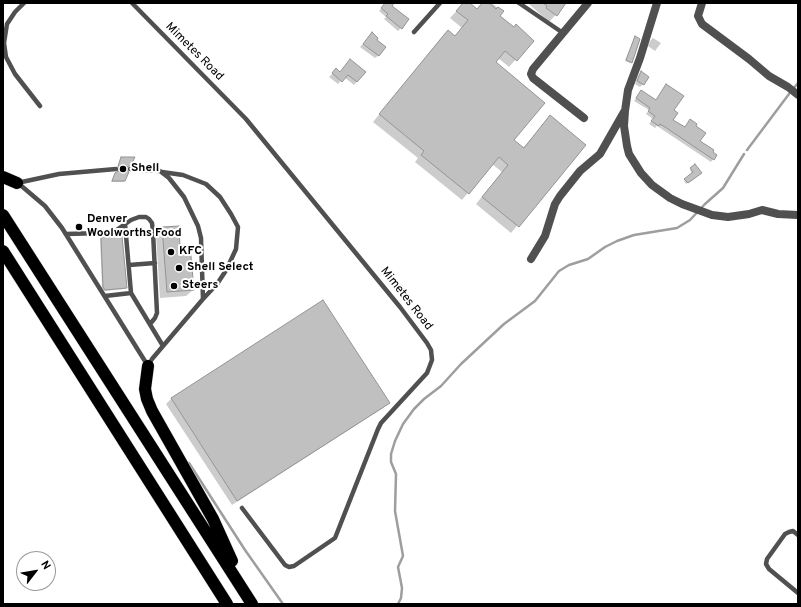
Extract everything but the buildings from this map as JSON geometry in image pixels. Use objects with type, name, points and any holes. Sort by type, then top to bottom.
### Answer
[{"type":"highway","points":[[3,177],[18,183]]},
{"type":"highway","points":[[3,215],[251,602]]},
{"type":"highway","points":[[3,251],[227,604]]},
{"type":"highway","points":[[148,366],[145,389],[152,411],[214,519],[251,602]]},
{"type":"street","points":[[584,118],[533,78],[531,74],[533,69],[588,3]]},
{"type":"street","points":[[658,3],[628,90],[625,111],[624,126],[630,154],[641,173],[652,185],[670,198],[712,215],[722,217],[746,215],[762,210],[778,214],[798,214]]},
{"type":"street","points":[[702,3],[698,16],[698,19],[702,24],[749,59],[768,76],[788,87],[798,95]]},
{"type":"street","points":[[531,259],[545,236],[555,204],[560,196],[580,171],[600,154],[625,111]]},
{"type":"lane","points":[[24,3],[15,12],[7,24],[4,42],[6,57],[15,74],[40,106]]},
{"type":"lane","name":"Mimetes Road","points":[[132,3],[246,119],[400,307],[431,350],[432,360],[427,373],[381,423],[335,538],[294,566],[289,567],[285,565],[242,508]]},
{"type":"lane","points":[[414,32],[440,3]]},
{"type":"lane","points":[[519,3],[563,33]]},
{"type":"lane","points":[[18,183],[59,174],[88,170],[116,169]]},
{"type":"lane","points":[[130,169],[183,174],[206,184],[220,197],[238,227],[236,249],[225,272],[217,284],[152,358],[148,366]]},
{"type":"lane","points":[[160,171],[170,178],[184,197],[198,226],[201,238],[203,299]]},
{"type":"lane","points":[[18,183],[45,206],[66,234],[148,366]]},
{"type":"lane","points":[[66,234],[102,233],[115,231],[139,217],[150,219],[153,232],[157,313],[150,324]]},
{"type":"lane","points":[[125,224],[131,293],[163,346]]},
{"type":"lane","points":[[129,265],[155,262]]},
{"type":"lane","points":[[105,296],[131,293]]},
{"type":"lane","points":[[798,535],[793,531],[785,534],[767,560],[766,564],[769,569],[798,593]]},
{"type":"waterway","points":[[793,89],[798,83]]},
{"type":"waterway","points":[[747,150],[789,94]]},
{"type":"waterway","points":[[398,604],[401,598],[402,588],[398,567],[403,556],[395,511],[396,474],[391,462],[391,454],[403,424],[414,409],[441,386],[461,364],[504,324],[535,301],[559,271],[569,265],[588,259],[605,247],[617,241],[634,235],[677,228],[690,220],[723,188],[744,154]]},
{"type":"waterway","points":[[186,463],[189,463],[245,550],[283,604]]},
{"type":"place","name":"Shell","points":[[123,169]]},
{"type":"place","name":"Denver Woolworths Food","points":[[79,227]]},
{"type":"place","name":"KFC","points":[[171,252]]},
{"type":"place","name":"Shell Select","points":[[179,268]]},
{"type":"place","name":"Steers","points":[[174,286]]}]
